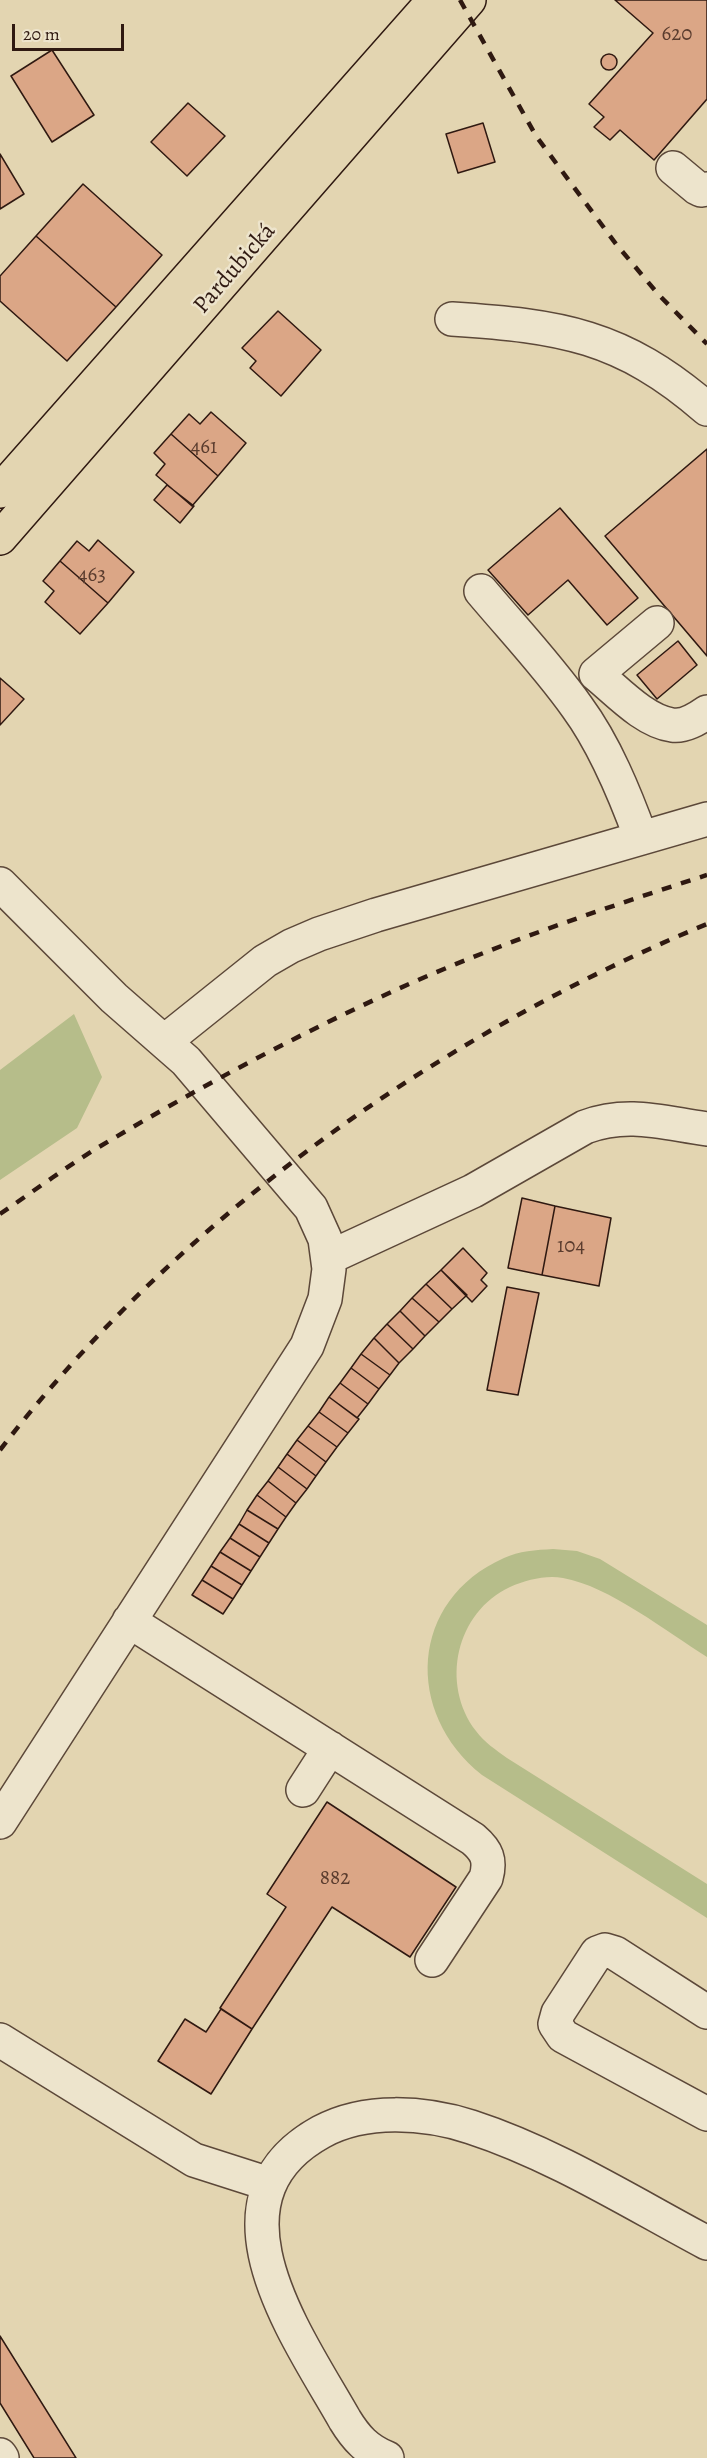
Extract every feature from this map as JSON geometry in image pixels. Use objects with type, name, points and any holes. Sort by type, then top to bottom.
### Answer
[{"type":"main road","name":"Pardubická","points":[[0,491],[434,0]]},
{"type":"main road","name":"Pardubická","points":[[0,538],[469,0]]},
{"type":"street","points":[[673,168],[697,188],[707,189]]},
{"type":"street","points":[[452,319],[516,323],[586,337],[640,360],[686,390],[707,409]]},
{"type":"street","points":[[481,591],[570,697],[597,739],[641,838]]},
{"type":"street","points":[[570,697],[657,623]]},
{"type":"street","points":[[596,674],[643,712],[661,722],[673,725],[687,723],[707,712]]},
{"type":"street","points":[[165,1041],[242,979],[291,946],[376,915],[707,819]]},
{"type":"street","points":[[0,884],[114,998],[165,1041],[208,1083],[311,1208],[321,1226],[328,1258],[325,1299],[307,1346],[0,1822]]},
{"type":"street","points":[[328,1258],[473,1191],[585,1127],[626,1118],[707,1129]]},
{"type":"street","points":[[129,1621],[473,1839],[482,1848],[488,1857],[489,1867],[486,1878],[432,1960]]},
{"type":"street","points":[[303,1790],[330,1748]]},
{"type":"street","points":[[707,2012],[615,1953],[605,1950],[597,1953],[558,2013],[555,2024],[563,2036],[707,2115]]},
{"type":"street","points":[[0,2040],[194,2160],[268,2184]]},
{"type":"street","points":[[387,2458],[367,2448],[356,2437],[285,2311],[268,2266],[262,2239],[263,2207],[268,2184],[279,2166],[312,2137],[333,2126],[365,2117],[384,2115],[440,2120],[470,2127],[541,2156],[707,2243]]},
{"type":"green space","points":[[74,1014],[102,1077],[77,1128],[0,1180],[0,1070]]},
{"type":"green space","points":[[553,1549],[577,1551],[600,1559],[707,1625],[707,1657],[637,1611],[599,1590],[563,1578],[536,1579],[510,1587],[492,1598],[477,1613],[466,1631],[459,1651],[457,1671],[459,1692],[465,1712],[476,1731],[490,1746],[707,1884],[707,1918],[482,1775],[457,1750],[439,1721],[430,1690],[428,1659],[435,1629],[450,1601],[473,1577],[504,1558],[522,1552]]},
{"type":"building","points":[[615,0],[707,0],[707,99],[654,160],[620,130],[610,140],[594,127],[604,117],[589,104],[653,33]]},
{"type":"building","points":[[52,50],[94,115],[52,142],[11,76]]},
{"type":"building","points":[[609,54],[615,56],[617,62],[615,68],[609,70],[603,68],[601,62],[603,56]]},
{"type":"building","points":[[188,103],[225,136],[187,176],[151,142]]},
{"type":"building","points":[[483,123],[495,162],[458,173],[446,134]]},
{"type":"building","points":[[0,154],[24,194],[0,209]]},
{"type":"building","points":[[83,184],[162,255],[116,307],[36,236]]},
{"type":"building","points":[[36,236],[116,307],[67,361],[0,301],[0,276]]},
{"type":"building","points":[[278,311],[321,350],[281,396],[250,368],[256,361],[242,348]]},
{"type":"building","points":[[211,412],[246,443],[218,476],[171,434],[189,414],[200,424]]},
{"type":"building","points":[[171,434],[218,476],[192,506],[156,475],[165,464],[154,453]]},
{"type":"building","points":[[707,449],[707,656],[605,536]]},
{"type":"building","points":[[167,485],[194,506],[180,523],[154,500]]},
{"type":"building","points":[[560,508],[638,598],[607,625],[568,580],[528,615],[488,570]]},
{"type":"building","points":[[98,540],[134,572],[108,603],[60,561],[77,541],[89,551]]},
{"type":"building","points":[[60,561],[108,603],[80,634],[45,602],[54,591],[43,581]]},
{"type":"building","points":[[678,641],[697,665],[657,699],[637,675]]},
{"type":"building","points":[[0,678],[24,699],[0,725]]},
{"type":"building","points":[[522,1198],[555,1206],[542,1275],[508,1268]]},
{"type":"building","points":[[555,1206],[611,1218],[599,1286],[542,1275]]},
{"type":"building","points":[[463,1248],[487,1273],[481,1280],[487,1286],[472,1302],[441,1270]]},
{"type":"building","points":[[441,1270],[467,1295],[452,1309],[426,1284]]},
{"type":"building","points":[[426,1284],[452,1309],[439,1322],[412,1298]]},
{"type":"building","points":[[507,1287],[539,1293],[518,1395],[487,1390]]},
{"type":"building","points":[[412,1298],[439,1322],[425,1336],[400,1311]]},
{"type":"building","points":[[400,1311],[425,1336],[413,1349],[387,1324]]},
{"type":"building","points":[[387,1324],[413,1349],[399,1363],[374,1338]]},
{"type":"building","points":[[374,1338],[399,1363],[390,1375],[361,1354]]},
{"type":"building","points":[[361,1354],[390,1375],[379,1389],[351,1368]]},
{"type":"building","points":[[351,1368],[379,1389],[368,1404],[340,1383]]},
{"type":"building","points":[[340,1383],[368,1404],[357,1418],[329,1397]]},
{"type":"building","points":[[329,1397],[359,1419],[348,1433],[319,1412]]},
{"type":"building","points":[[319,1412],[348,1433],[337,1447],[308,1426]]},
{"type":"building","points":[[308,1426],[337,1447],[326,1462],[297,1440]]},
{"type":"building","points":[[297,1440],[326,1462],[316,1476],[287,1454]]},
{"type":"building","points":[[287,1454],[316,1476],[307,1489],[278,1467]]},
{"type":"building","points":[[278,1467],[307,1489],[296,1503],[268,1481]]},
{"type":"building","points":[[268,1481],[296,1503],[286,1517],[257,1495]]},
{"type":"building","points":[[257,1495],[286,1517],[278,1529],[247,1510]]},
{"type":"building","points":[[247,1510],[278,1529],[269,1543],[239,1524]]},
{"type":"building","points":[[239,1524],[269,1543],[260,1557],[230,1538]]},
{"type":"building","points":[[230,1538],[260,1557],[251,1571],[220,1552]]},
{"type":"building","points":[[220,1552],[251,1571],[242,1585],[211,1566]]},
{"type":"building","points":[[211,1566],[242,1585],[233,1599],[202,1580]]},
{"type":"building","points":[[202,1580],[233,1599],[223,1614],[192,1595]]},
{"type":"building","points":[[327,1802],[456,1887],[410,1957],[332,1907],[252,2029],[220,2008],[286,1907],[267,1894]]},
{"type":"building","points":[[221,2009],[252,2029],[211,2094],[158,2061],[185,2019],[206,2032]]},
{"type":"building","points":[[0,2336],[76,2458],[34,2458],[0,2403]]},
{"type":"railway","points":[[460,0],[536,136],[616,244],[658,294],[707,344]]},
{"type":"railway","points":[[0,1214],[82,1158],[130,1129],[312,1030],[426,977],[505,944],[707,875]]},
{"type":"railway","points":[[0,1450],[70,1365],[148,1286],[231,1211],[320,1142],[412,1078],[508,1020],[607,969],[707,924]]}]
